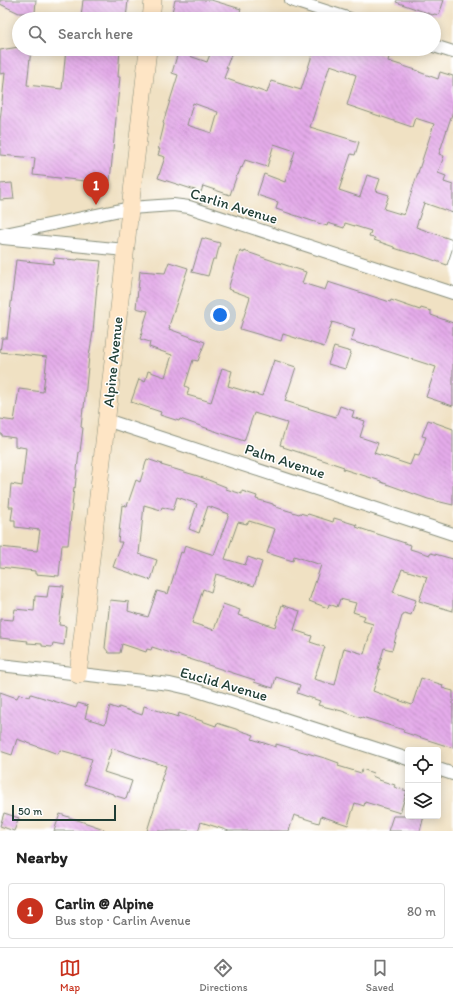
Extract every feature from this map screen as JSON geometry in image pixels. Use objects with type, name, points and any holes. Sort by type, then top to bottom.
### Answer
[{"type":"street","points":[[152,12],[153,0]]},
{"type":"street","points":[[291,0],[328,12]]},
{"type":"street","points":[[441,48],[453,52]]},
{"type":"street","name":"Alpine Avenue","points":[[78,675],[147,56]]},
{"type":"street","name":"Carlin Avenue","points":[[0,236],[130,208],[172,205],[189,207],[453,293]]},
{"type":"street","points":[[0,236],[125,250]]},
{"type":"street","name":"Palm Avenue","points":[[106,420],[453,534]]},
{"type":"street","name":"Euclid Avenue","points":[[0,665],[78,675],[170,684],[192,689],[405,758]]},
{"type":"street","points":[[441,770],[453,774]]},
{"type":"building","points":[[0,0],[36,0],[35,12],[17,12],[0,4]]},
{"type":"building","points":[[83,0],[128,0],[127,12],[82,12]]},
{"type":"building","points":[[175,0],[211,0],[241,9],[240,12],[172,12]]},
{"type":"building","points":[[397,0],[444,0],[440,12],[424,12],[396,2]]},
{"type":"building","points":[[12,48],[12,56],[30,56],[27,85],[62,89],[65,56],[120,56],[118,77],[120,77],[110,181],[105,181],[105,186],[85,183],[85,181],[33,175],[35,158],[0,155],[0,121],[5,73],[0,74],[0,50]]},
{"type":"building","points":[[177,56],[190,56],[207,62],[209,56],[230,56],[224,78],[267,93],[271,81],[301,90],[312,56],[386,56],[389,57],[388,61],[438,79],[440,72],[453,76],[453,111],[439,154],[444,156],[438,173],[446,176],[444,182],[453,185],[453,213],[424,203],[416,227],[453,240],[453,247],[447,265],[374,240],[375,238],[369,237],[371,231],[345,223],[344,228],[328,223],[327,226],[276,209],[278,202],[257,195],[264,174],[285,182],[295,151],[274,144],[267,167],[245,160],[237,175],[230,195],[203,186],[201,192],[158,178],[165,157],[158,155],[163,123],[178,75],[172,73]],"holes":[[[330,65],[356,75],[347,105],[412,127],[415,118],[434,124],[404,215],[384,209],[389,195],[376,191],[380,179],[367,175],[360,197],[339,190],[351,154],[355,155],[359,142],[310,127]],[[193,103],[218,112],[212,133],[187,125]]]},
{"type":"building","points":[[12,183],[14,199],[0,200],[0,184]]},
{"type":"building","points":[[202,238],[220,243],[216,259],[213,259],[208,276],[192,272]]},
{"type":"building","points":[[240,251],[244,253],[244,251],[306,272],[302,283],[325,290],[328,282],[390,302],[391,300],[420,310],[421,308],[431,311],[431,315],[453,323],[453,406],[426,397],[436,367],[365,344],[351,341],[355,329],[332,322],[324,347],[283,334],[281,341],[240,329],[250,297],[228,289]]},
{"type":"building","points":[[54,258],[101,261],[83,408],[81,427],[83,428],[75,488],[74,487],[68,545],[62,545],[59,576],[35,574],[35,571],[0,567],[0,547],[37,551],[40,530],[15,527],[15,520],[11,520],[13,507],[9,507],[11,484],[22,486],[26,448],[15,446],[15,438],[2,436],[2,434],[0,434],[0,419],[14,421],[19,389],[43,392],[47,357],[0,352],[2,338],[7,338],[16,260],[53,264]]},
{"type":"building","points":[[169,262],[188,268],[169,329],[205,342],[198,361],[193,360],[185,386],[189,388],[187,395],[211,402],[222,368],[232,371],[228,386],[262,396],[274,360],[296,367],[285,401],[336,417],[340,406],[354,411],[352,417],[365,421],[360,437],[378,443],[374,453],[410,465],[414,455],[419,456],[426,437],[422,436],[428,420],[453,429],[453,505],[428,499],[381,481],[343,469],[344,467],[283,447],[284,446],[280,445],[287,423],[254,413],[244,441],[180,419],[179,421],[160,415],[161,412],[131,402],[139,379],[145,382],[148,371],[165,377],[172,355],[149,347],[150,342],[140,339],[148,311],[136,308],[140,271],[165,273]]},
{"type":"building","points":[[334,347],[351,352],[345,369],[328,364]]},
{"type":"building","points":[[147,459],[162,464],[161,465],[198,476],[226,487],[226,489],[242,494],[242,491],[257,496],[256,499],[273,504],[276,507],[299,514],[308,514],[333,522],[334,518],[357,525],[356,527],[411,545],[410,549],[430,555],[431,553],[453,559],[453,611],[419,601],[427,577],[402,569],[393,592],[416,600],[411,615],[404,613],[402,616],[392,650],[384,648],[378,669],[380,669],[373,691],[412,705],[421,678],[443,685],[442,688],[453,691],[453,748],[403,732],[404,730],[318,705],[320,701],[297,693],[300,685],[276,677],[273,688],[254,682],[255,680],[152,647],[151,650],[147,649],[146,652],[122,644],[120,653],[109,653],[105,648],[110,600],[129,602],[128,611],[148,617],[157,591],[168,594],[181,552],[183,553],[185,545],[214,555],[229,514],[208,506],[199,533],[189,529],[197,504],[177,497],[173,510],[162,507],[161,510],[144,505],[139,554],[157,560],[151,580],[113,567],[122,542],[118,542],[122,505],[127,506],[136,480],[140,482]],"holes":[[[249,521],[275,529],[267,553],[293,561],[294,556],[321,565],[309,601],[328,608],[329,604],[337,607],[340,599],[356,603],[353,612],[365,616],[363,621],[373,624],[364,654],[344,648],[335,685],[314,679],[325,647],[310,642],[312,636],[294,630],[300,611],[282,605],[275,627],[238,615],[240,610],[223,604],[214,630],[192,623],[203,589],[211,592],[216,574],[254,586],[262,562],[248,557],[245,565],[225,559],[238,522],[247,524]]]},
{"type":"building","points":[[49,585],[64,586],[59,625],[66,626],[64,645],[53,643],[52,647],[42,646],[42,644],[27,643],[28,641],[0,638],[0,619],[13,620],[15,609],[34,611],[35,596],[47,597]]},
{"type":"building","points":[[0,692],[17,698],[19,694],[30,697],[31,694],[76,708],[78,703],[88,706],[85,718],[105,724],[110,706],[118,709],[119,707],[142,715],[144,706],[178,717],[179,713],[216,726],[217,723],[254,735],[252,739],[276,747],[276,744],[328,759],[339,763],[338,766],[361,773],[362,769],[373,773],[372,776],[379,780],[395,785],[394,787],[405,790],[405,797],[400,813],[365,802],[364,806],[355,803],[348,825],[321,816],[319,823],[294,815],[289,831],[229,831],[201,822],[198,831],[147,831],[166,766],[112,748],[104,772],[132,781],[126,799],[84,784],[92,759],[60,750],[58,754],[17,739],[12,755],[0,751]]},
{"type":"building","points":[[4,813],[19,818],[14,831],[0,826]]},
{"type":"building","points":[[60,814],[104,829],[104,831],[54,831]]},
{"type":"building","points":[[393,816],[405,816],[405,819],[423,819],[420,831],[388,831]]},
{"type":"place","name":"Carlin @ Alpine","points":[[96,205]]}]
